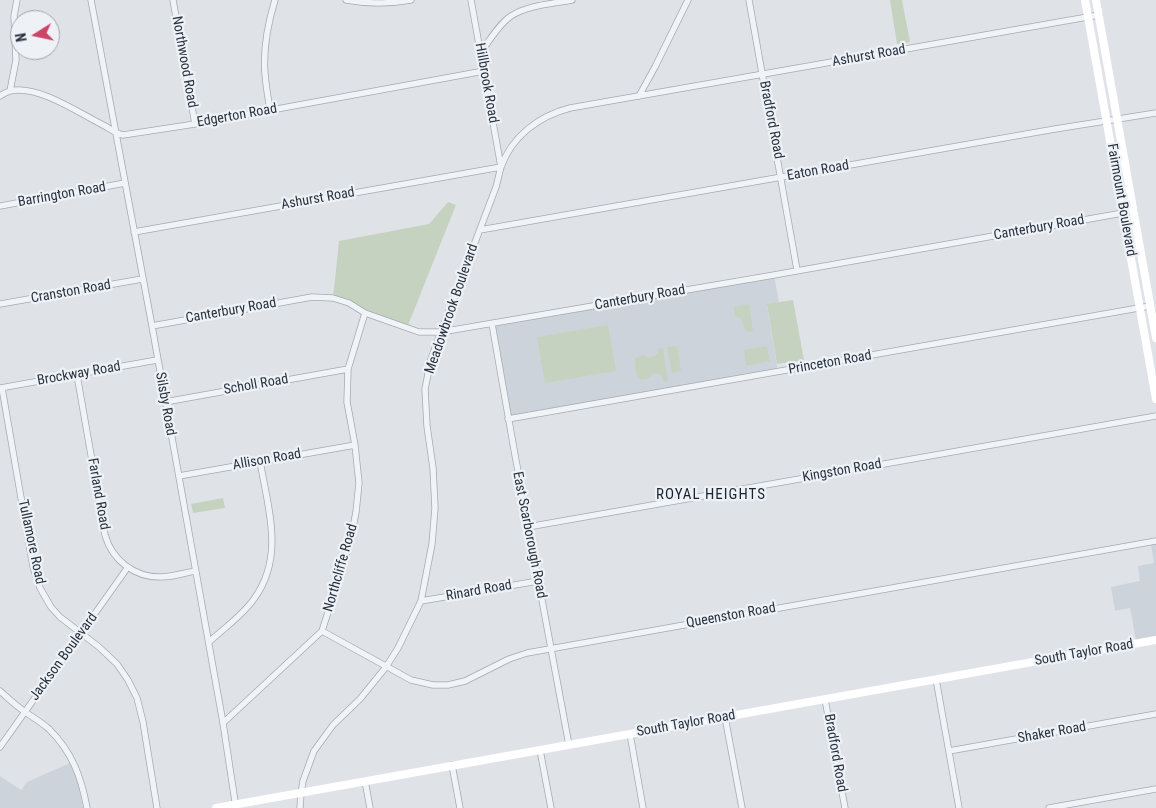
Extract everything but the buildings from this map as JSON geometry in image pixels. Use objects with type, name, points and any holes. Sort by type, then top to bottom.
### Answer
[{"type":"main road","name":"Fairmount Boulevard","points":[[1085,0],[1156,399]]},
{"type":"main road","name":"Fairmount Boulevard","points":[[1096,0],[1156,338]]},
{"type":"main road","points":[[1127,236],[1137,233]]},
{"type":"main road","name":"South Taylor Road","points":[[216,808],[236,806],[301,792],[1156,640]]},
{"type":"street","points":[[10,91],[16,60],[14,16],[18,0]]},
{"type":"street","name":"Silsby Road","points":[[91,0],[224,723],[236,806]]},
{"type":"street","name":"Northwood Road","points":[[173,0],[194,124]]},
{"type":"street","points":[[270,110],[265,61],[269,27],[275,0]]},
{"type":"street","points":[[346,0],[367,3],[395,3],[411,0]]},
{"type":"street","name":"Hillbrook Road","points":[[470,0],[501,167]]},
{"type":"street","points":[[481,52],[509,17],[522,10],[572,0]]},
{"type":"street","points":[[639,96],[688,0]]},
{"type":"street","name":"Bradford Road","points":[[749,0],[797,270]]},
{"type":"street","name":"Ashurst Road","points":[[639,96],[1099,15]]},
{"type":"street","name":"Edgerton Road","points":[[116,134],[123,135],[194,124],[484,71]]},
{"type":"street","points":[[0,96],[10,91],[27,90],[43,94],[106,126],[116,134]]},
{"type":"street","name":"Meadowbrook Boulevard","points":[[300,808],[301,792],[314,751],[332,725],[360,699],[386,666],[398,648],[421,601],[432,544],[435,508],[425,389],[431,359],[440,332],[496,187],[501,167],[512,146],[523,133],[551,114],[570,108],[639,96]]},
{"type":"street","name":"Eaton Road","points":[[480,230],[1117,118],[1156,113]]},
{"type":"street","name":"Ashurst Road","points":[[134,232],[501,167]]},
{"type":"street","name":"Barrington Road","points":[[0,206],[125,183]]},
{"type":"street","name":"Canterbury Road","points":[[152,326],[312,297],[333,298],[349,303],[365,313],[419,332],[440,332],[1134,211]]},
{"type":"street","name":"Cranston Road","points":[[0,304],[142,279]]},
{"type":"street","name":"Princeton Road","points":[[508,419],[1150,306]]},
{"type":"street","name":"Northcliffe Road","points":[[224,723],[322,632],[350,543],[356,512],[359,482],[355,445],[347,402],[348,369],[365,313]]},
{"type":"street","name":"East Scarborough Road","points":[[492,324],[569,745]]},
{"type":"street","name":"Brockway Road","points":[[1,388],[157,360]]},
{"type":"street","name":"Scholl Road","points":[[165,402],[348,369]]},
{"type":"street","name":"Farland Road","points":[[77,375],[106,537],[114,553],[128,568]]},
{"type":"street","name":"Tullamore Road","points":[[1,388],[33,567],[40,588],[51,608],[81,634],[99,646],[117,664],[128,680],[137,698],[143,722],[157,808]]},
{"type":"street","name":"Kingston Road","points":[[528,527],[1156,416]]},
{"type":"street","name":"Allison Road","points":[[179,476],[355,445]]},
{"type":"street","points":[[209,642],[253,600],[268,572],[272,534],[260,461]]},
{"type":"street","name":"Queenston Road","points":[[322,632],[411,680],[433,685],[448,684],[465,681],[509,659],[527,653],[1156,541]]},
{"type":"street","points":[[128,568],[154,577],[195,571]]},
{"type":"street","name":"Jackson Boulevard","points":[[0,747],[128,568]]},
{"type":"street","name":"Rinard Road","points":[[421,601],[538,581]]},
{"type":"street","points":[[936,679],[959,808]]},
{"type":"street","points":[[0,691],[49,729],[64,747],[79,774],[87,808]]},
{"type":"street","name":"Bradford Road","points":[[825,699],[844,808]]},
{"type":"street","name":"Shaker Road","points":[[949,751],[1156,714]]},
{"type":"street","points":[[725,717],[742,808]]},
{"type":"street","points":[[630,734],[643,808]]},
{"type":"street","points":[[540,750],[551,808]]},
{"type":"street","points":[[452,765],[460,808]]},
{"type":"street","points":[[365,781],[370,808]]},
{"type":"street","points":[[1049,808],[1156,789]]},
{"type":"shaded area","points":[[774,275],[779,302],[767,305],[778,372],[508,419],[492,324]]},
{"type":"shaded area","points":[[1156,544],[1156,637],[1136,640],[1130,608],[1115,611],[1111,587],[1140,581],[1138,566],[1154,563],[1151,545]]},
{"type":"shaded area","points":[[70,763],[78,782],[83,808],[0,808],[0,776],[21,790],[27,782]]},
{"type":"green space","points":[[890,0],[902,0],[910,42],[897,44]]},
{"type":"green space","points":[[448,202],[456,205],[407,328],[333,298],[339,241],[429,224]]},
{"type":"green space","points":[[793,300],[804,360],[777,364],[767,304]]},
{"type":"green space","points":[[749,304],[753,331],[747,332],[742,319],[735,316],[734,307]]},
{"type":"green space","points":[[608,325],[616,371],[545,383],[537,337]]},
{"type":"green space","points":[[677,346],[681,371],[672,373],[667,347]]},
{"type":"green space","points":[[767,346],[770,361],[746,366],[744,350]]},
{"type":"green space","points":[[663,348],[668,381],[664,382],[661,375],[654,373],[647,379],[639,379],[635,369],[635,358],[643,355],[650,358],[658,354],[658,349]]},
{"type":"green space","points":[[223,498],[225,508],[193,513],[191,504]]},
{"type":"district","name":"ROYAL HEIGHTS","points":[[711,495]]}]
